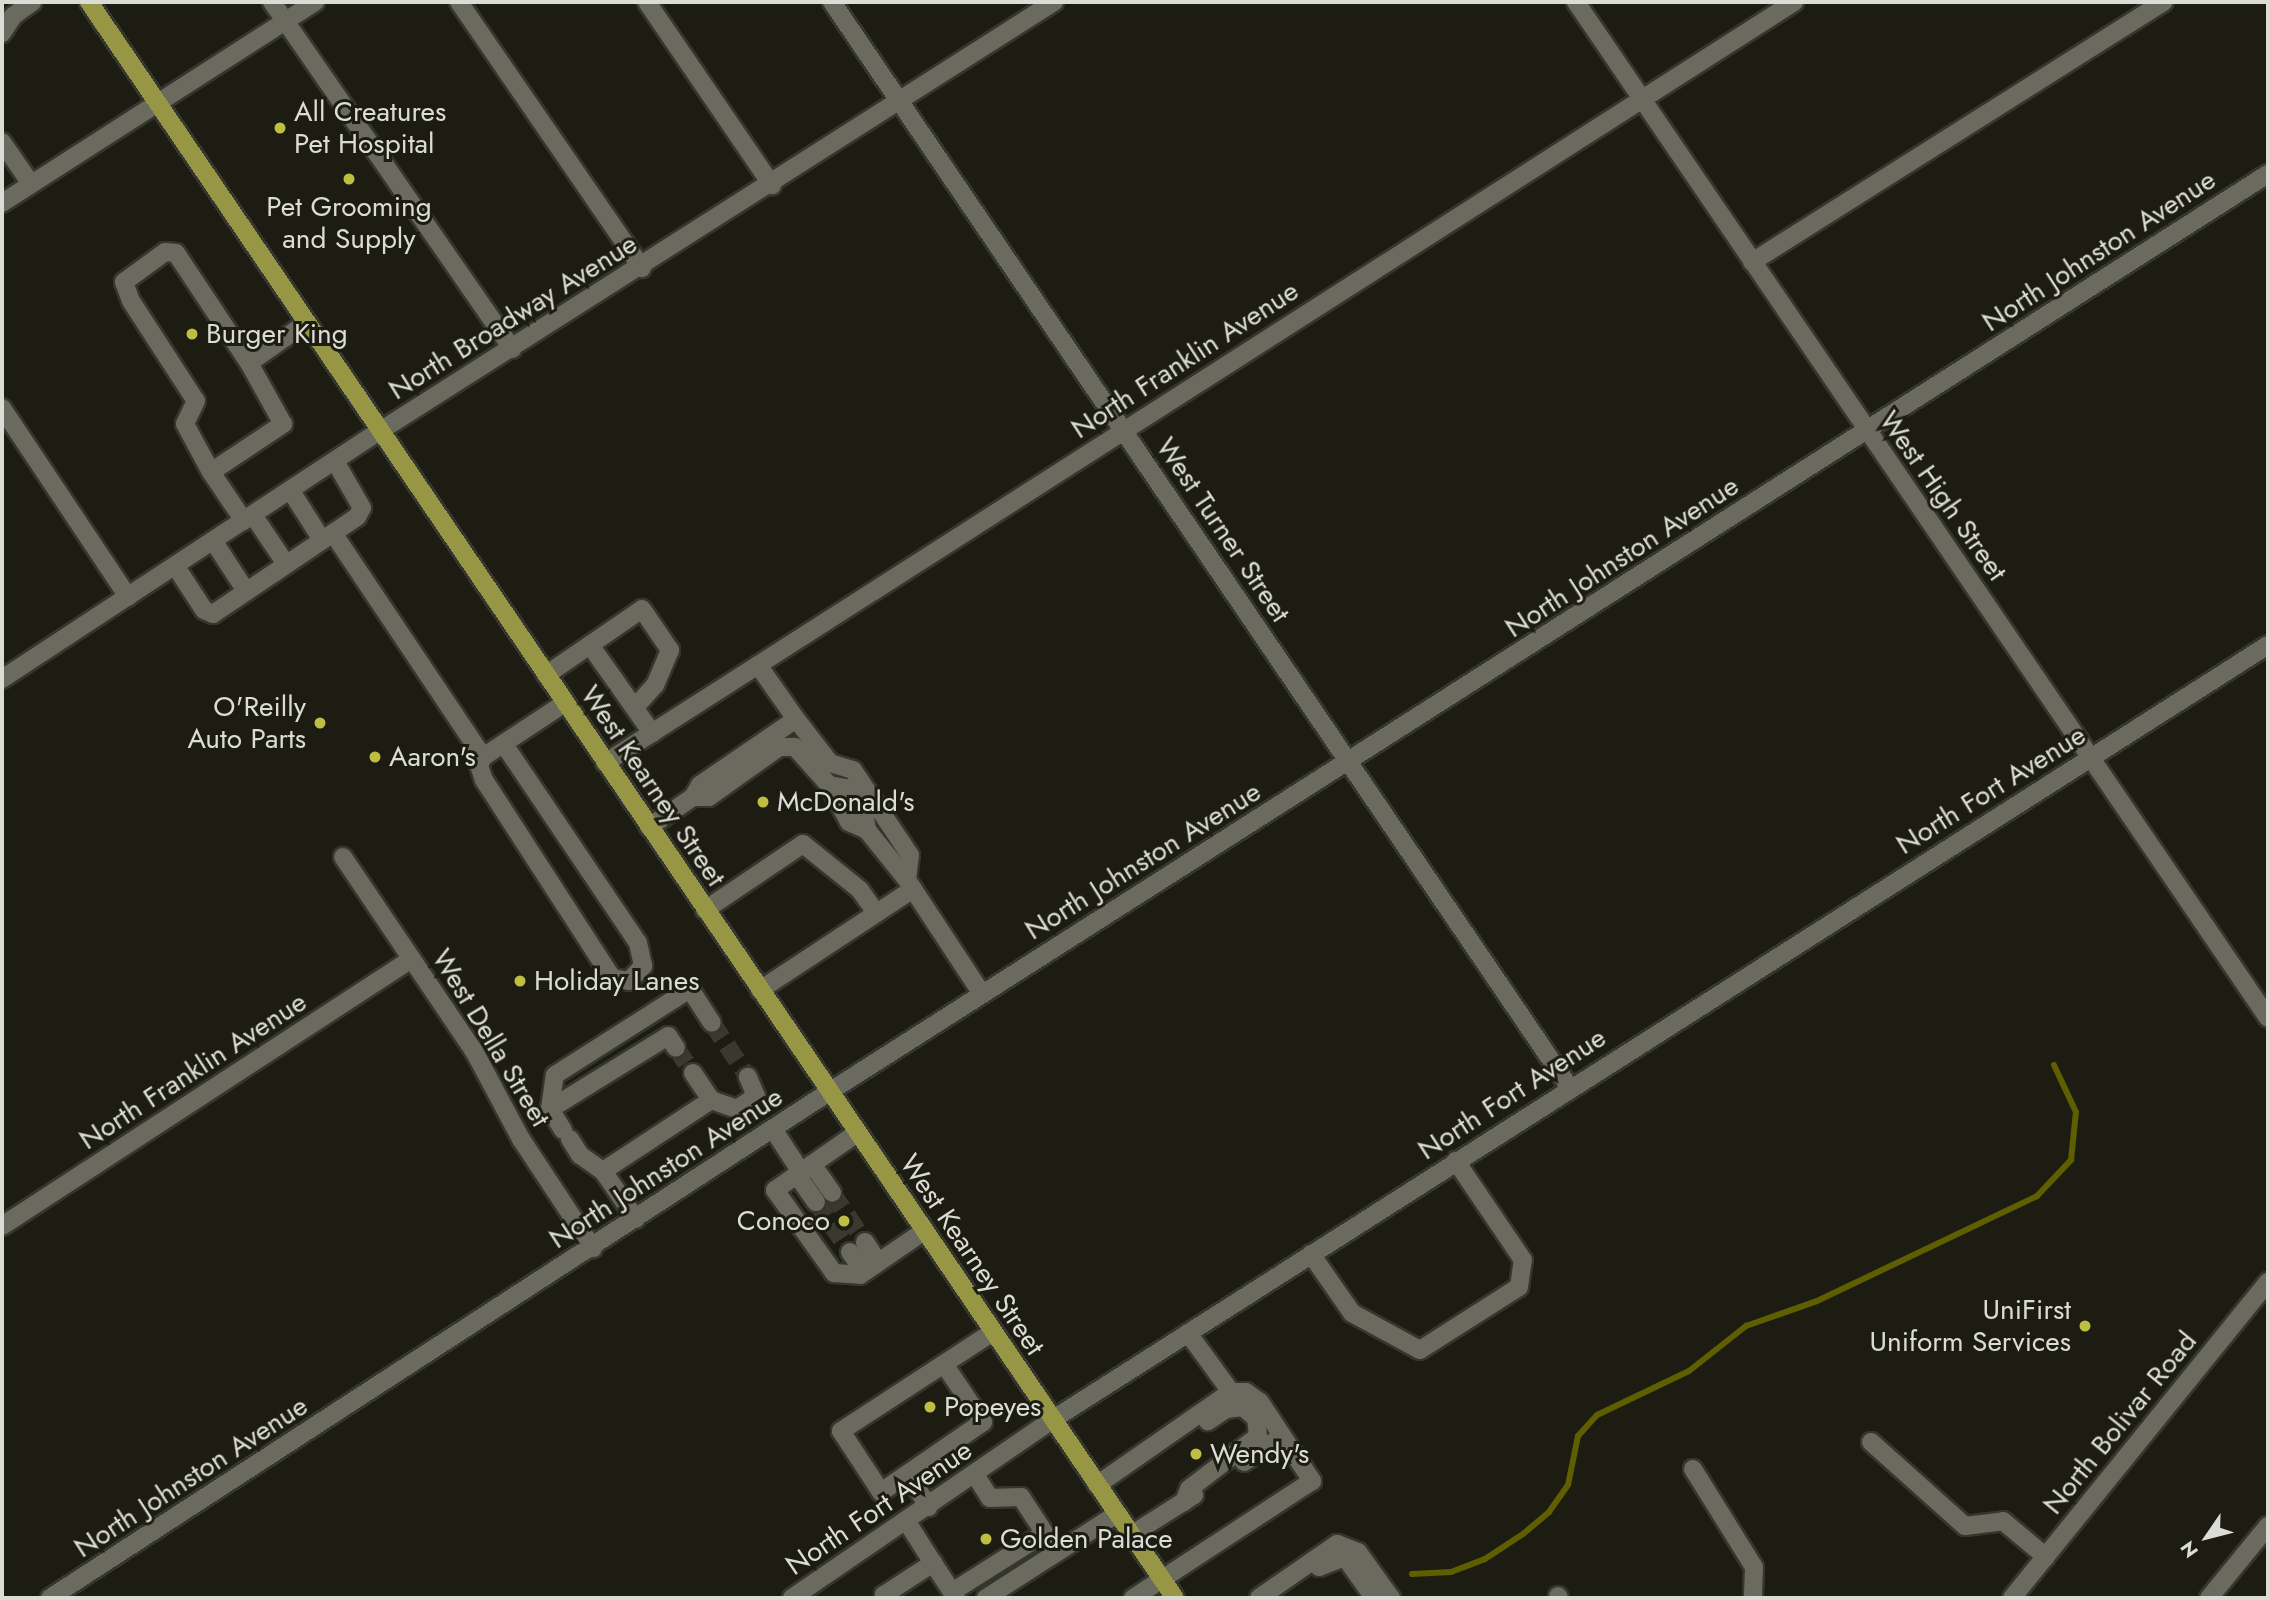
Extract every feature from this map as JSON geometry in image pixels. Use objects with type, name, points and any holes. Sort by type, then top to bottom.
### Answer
[{"type":"main road","name":"West Kearney Street","points":[[89,2],[1175,1598]]},
{"type":"street","points":[[2,33],[13,16],[32,2]]},
{"type":"street","points":[[272,2],[512,349]]},
{"type":"street","points":[[2,203],[315,2]]},
{"type":"street","points":[[459,2],[642,268]]},
{"type":"street","points":[[647,2],[772,185]]},
{"type":"street","name":"West Turner Street","points":[[832,2],[1570,1088]]},
{"type":"street","name":"North Broadway Avenue","points":[[2,679],[380,431],[642,268],[1054,2]]},
{"type":"street","name":"West High Street","points":[[1576,2],[2268,1018]]},
{"type":"street","name":"North Franklin Avenue","points":[[605,763],[1794,2]]},
{"type":"street","points":[[1752,262],[2164,2]]},
{"type":"street","points":[[2,142],[31,184]]},
{"type":"street","name":"North Johnston Avenue","points":[[51,1598],[593,1248],[829,1092],[2268,174]]},
{"type":"street","points":[[211,472],[283,424],[249,363],[176,253],[165,252],[124,282],[131,301],[196,401],[185,424],[211,472],[286,564]]},
{"type":"street","points":[[249,363],[306,323]]},
{"type":"street","points":[[2,408],[128,597]]},
{"type":"street","points":[[176,567],[204,610],[213,614],[327,537],[362,508],[335,461]]},
{"type":"street","points":[[291,491],[327,537],[482,757]]},
{"type":"street","points":[[214,542],[246,591]]},
{"type":"street","points":[[546,675],[642,609],[670,650],[655,685],[635,707]]},
{"type":"street","points":[[593,642],[652,733]]},
{"type":"street","name":"North Fort Avenue","points":[[792,1598],[975,1476],[1052,1420],[2268,645]]},
{"type":"street","points":[[758,664],[830,763],[853,770],[910,855],[910,885]]},
{"type":"street","points":[[504,744],[643,955],[637,975],[620,982],[612,978],[484,780],[479,765],[482,757],[565,703]]},
{"type":"street","points":[[649,827],[693,797],[700,785],[796,719]]},
{"type":"street","points":[[693,797],[709,796],[779,747],[795,747],[806,754],[830,785],[849,822],[867,830],[910,885],[982,994]]},
{"type":"street","points":[[705,910],[803,844],[860,890],[876,913]]},
{"type":"street","name":"West Della Street","points":[[343,857],[412,959],[593,1248]]},
{"type":"street","points":[[760,990],[876,913],[910,885]]},
{"type":"street","name":"North Franklin Avenue","points":[[2,1226],[412,959]]},
{"type":"street","points":[[636,1219],[603,1171],[580,1155],[550,1109],[555,1074],[690,989],[712,1023]]},
{"type":"street","points":[[550,1109],[668,1035],[676,1048]]},
{"type":"street","points":[[692,1073],[711,1100],[737,1109],[756,1097],[748,1077]]},
{"type":"street","points":[[603,1171],[711,1100]]},
{"type":"street","points":[[773,1129],[803,1170],[816,1202]]},
{"type":"street","points":[[857,1133],[775,1190],[834,1273],[871,1267],[924,1231]]},
{"type":"street","points":[[1311,1254],[1352,1313],[1420,1350],[1508,1294],[1519,1286],[1523,1260],[1456,1161]]},
{"type":"street","points":[[803,1170],[832,1193]]},
{"type":"street","points":[[858,1247],[871,1267]]},
{"type":"street","name":"North Bolivar Road","points":[[2012,1598],[2268,1282]]},
{"type":"street","points":[[944,1364],[983,1422],[881,1492],[841,1431],[993,1332]]},
{"type":"street","points":[[1188,1333],[1231,1392]]},
{"type":"street","points":[[1097,1485],[1231,1392],[1246,1392],[1260,1402],[1312,1481],[1133,1598]]},
{"type":"street","points":[[1156,1444],[1177,1440],[1226,1409],[1243,1407],[1256,1418],[1258,1436],[1189,1489],[1184,1502]]},
{"type":"street","points":[[1131,1535],[1281,1437]]},
{"type":"street","points":[[1871,1442],[1965,1527],[2003,1521],[2046,1557]]},
{"type":"street","points":[[1693,1469],[1754,1567],[1753,1598]]},
{"type":"street","points":[[908,1474],[929,1507]]},
{"type":"street","points":[[975,1476],[990,1498],[1021,1497],[1057,1552]]},
{"type":"street","points":[[986,1598],[1117,1514]]},
{"type":"street","points":[[907,1522],[954,1595],[1045,1533]]},
{"type":"street","points":[[2208,1598],[2268,1526]]},
{"type":"street","points":[[1259,1598],[1337,1544],[1358,1552],[1391,1598]]},
{"type":"street","points":[[1271,1598],[1337,1556],[1355,1565],[1374,1598]]},
{"type":"street","points":[[886,1598],[884,1595],[933,1563]]},
{"type":"waterway","points":[[1412,1574],[1451,1572],[1485,1559],[1523,1534],[1549,1512],[1568,1485],[1578,1436],[1597,1415],[1689,1371],[1746,1326],[1817,1301],[2037,1196],[2071,1160],[2076,1112],[2054,1065]]},
{"type":"tunnel","points":[[712,1023],[748,1077]]},
{"type":"tunnel","points":[[676,1048],[693,1073]]},
{"type":"tunnel","points":[[832,1193],[865,1242]]},
{"type":"tunnel","points":[[816,1202],[850,1252]]},
{"type":"place","name":"All Creatures Pet Hospital","points":[[280,128]]},
{"type":"place","name":"Pet Grooming and Supply","points":[[349,179]]},
{"type":"place","name":"Burger King","points":[[192,334]]},
{"type":"place","name":"O'Reilly Auto Parts","points":[[320,723]]},
{"type":"place","name":"Aaron's","points":[[375,757]]},
{"type":"place","name":"McDonald's","points":[[763,802]]},
{"type":"place","name":"Holiday Lanes","points":[[520,981]]},
{"type":"place","name":"Conoco","points":[[844,1221]]},
{"type":"place","name":"UniFirst Uniform Services","points":[[2085,1326]]},
{"type":"place","name":"Popeyes","points":[[930,1407]]},
{"type":"place","name":"Wendy's","points":[[1196,1454]]},
{"type":"place","name":"Golden Palace","points":[[986,1539]]}]
